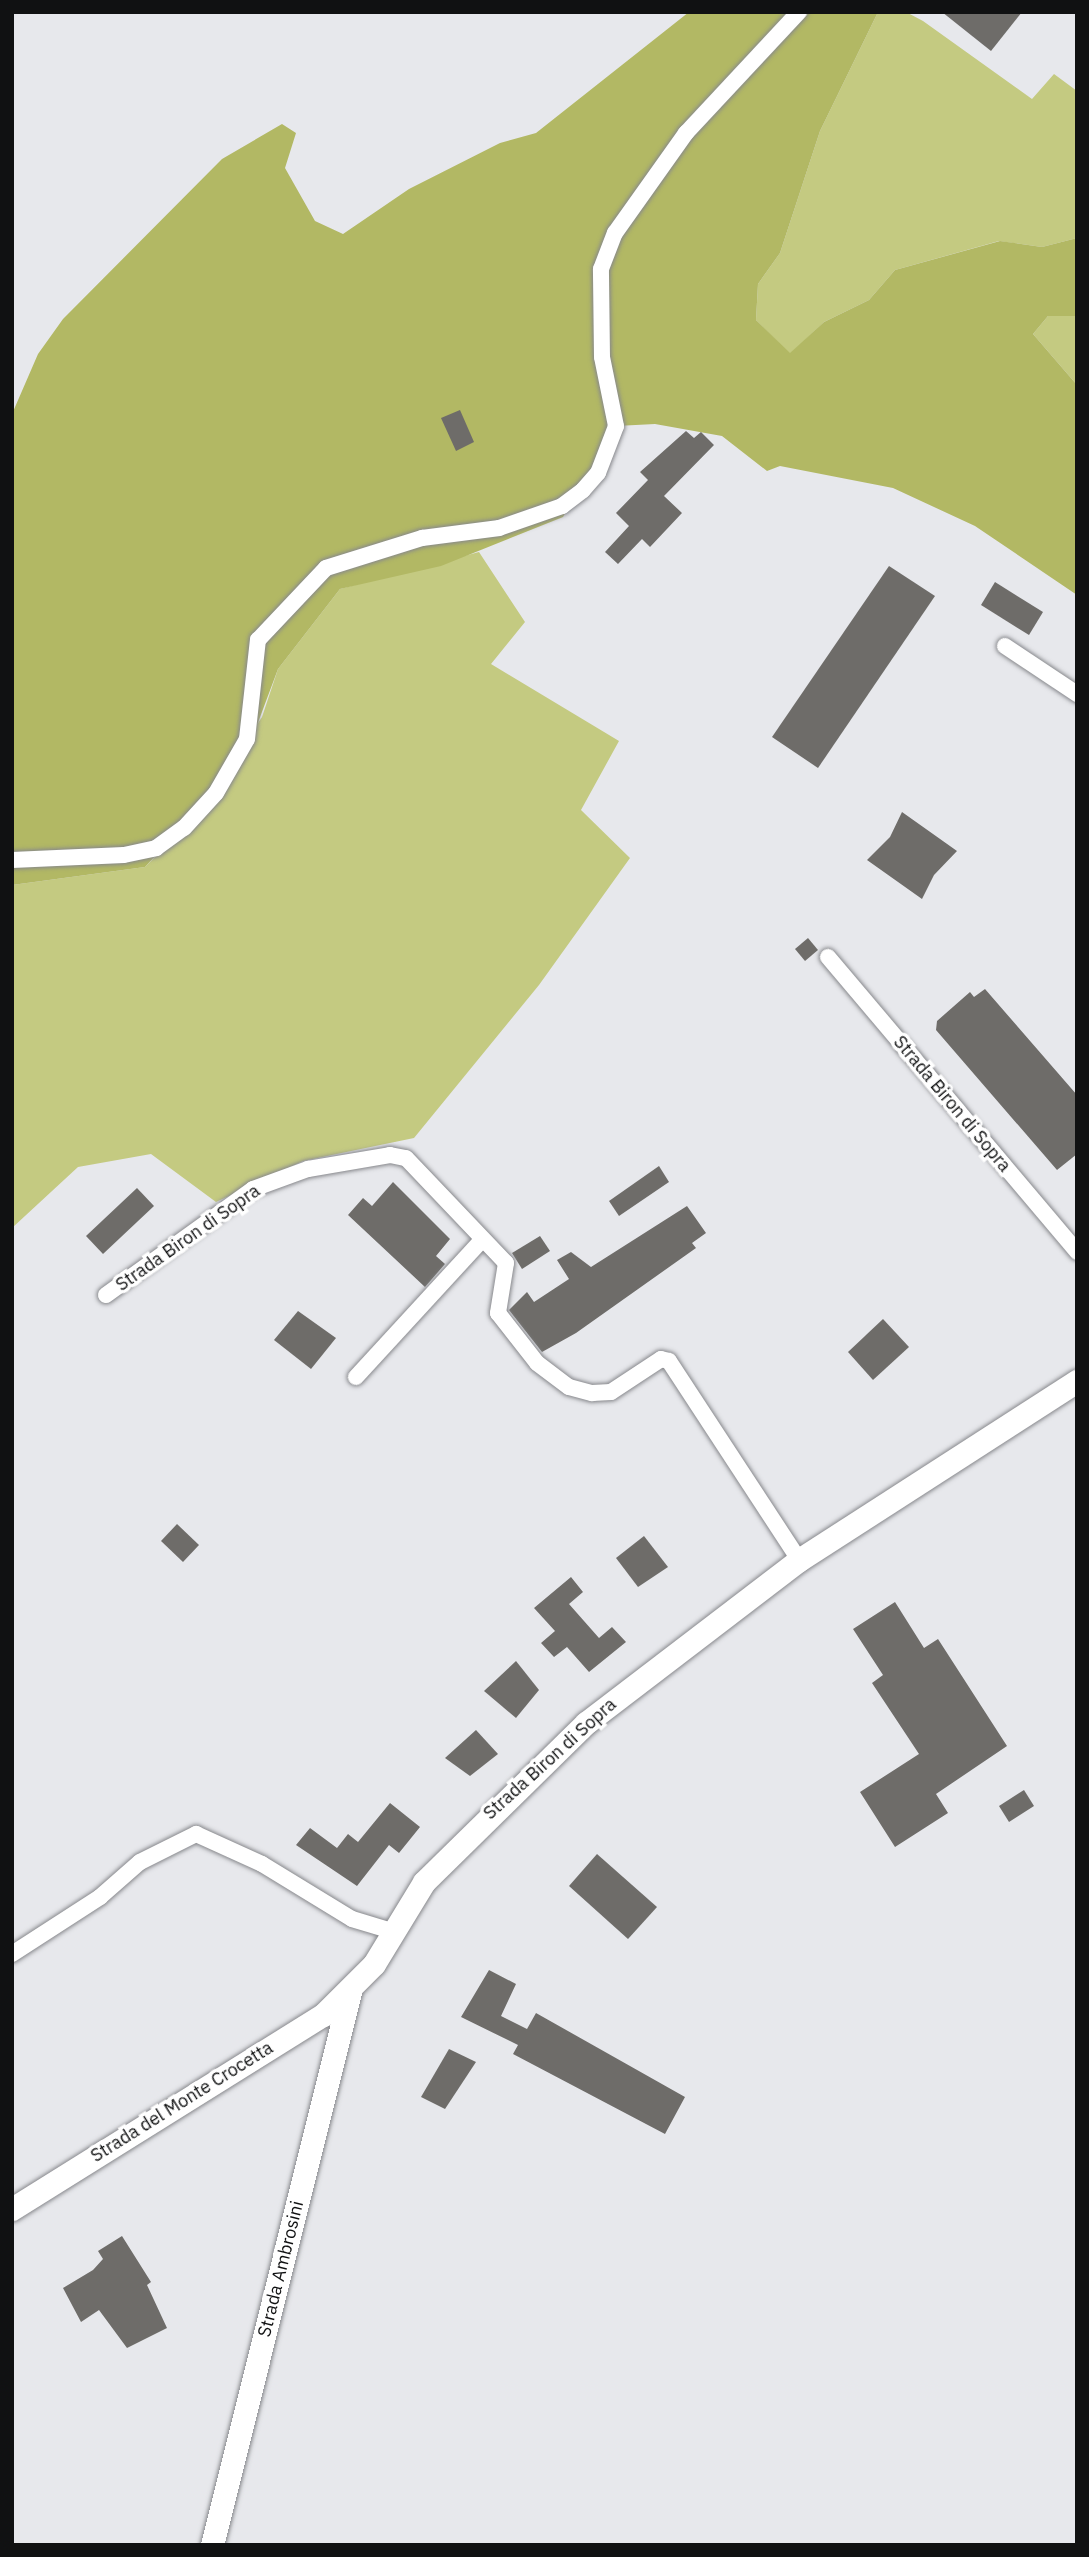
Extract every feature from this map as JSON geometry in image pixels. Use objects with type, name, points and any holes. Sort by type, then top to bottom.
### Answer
[{"type":"street","points":[[12,860],[124,855],[156,848],[184,828],[216,793],[247,739],[258,640],[326,568],[422,538],[499,528],[562,506],[583,490],[598,473],[616,426],[602,357],[601,269],[615,233],[686,133],[799,12]]},
{"type":"street","points":[[1005,646],[1077,694]]},
{"type":"street","name":"Strada Biron di Sopra","points":[[828,957],[1077,1252]]},
{"type":"street","name":"Strada Biron di Sopra","points":[[106,1295],[253,1189],[308,1169],[368,1158],[405,1158],[506,1263],[498,1313],[556,1378],[592,1393],[611,1392],[661,1359],[678,1368],[799,1560]]},
{"type":"street","points":[[356,1377],[482,1240]]},
{"type":"street","name":"Strada Biron di Sopra","points":[[350,1992],[424,1882],[472,1828],[586,1723],[799,1560],[1077,1381]]},
{"type":"street","points":[[12,1954],[140,1862],[196,1835],[262,1864],[352,1919],[392,1931]]},
{"type":"street","name":"Strada del Monte Crocetta","points":[[12,2209],[350,1992]]},
{"type":"street","name":"Strada Ambrosini","points":[[212,2545],[350,1992]]},
{"type":"green space","points":[[689,12],[878,12],[820,131],[780,253],[758,284],[756,320],[790,353],[824,322],[869,300],[895,270],[1000,241],[1042,247],[1077,238],[1077,316],[1048,316],[1033,334],[1077,385],[1077,595],[975,526],[893,488],[780,466],[767,471],[722,436],[655,424],[616,426],[563,517],[441,566],[340,589],[278,669],[244,760],[145,867],[12,885],[12,414],[38,354],[63,319],[222,159],[282,124],[296,133],[285,168],[315,221],[343,234],[409,189],[500,143],[536,133]]},
{"type":"green space","points":[[878,12],[906,12],[923,21],[1032,99],[1054,74],[1077,91],[1077,238],[1042,247],[999,241],[895,270],[869,300],[824,322],[790,354],[756,320],[758,284],[780,253],[820,131]]},
{"type":"green space","points":[[1048,316],[1077,316],[1077,385],[1033,334]]},
{"type":"green space","points":[[479,552],[525,622],[491,664],[619,741],[581,810],[630,858],[539,985],[414,1138],[303,1161],[216,1202],[151,1154],[78,1167],[12,1228],[12,885],[145,867],[195,817],[262,717],[278,669],[340,589]]},
{"type":"building","points":[[942,12],[1022,12],[991,51]]},
{"type":"building","points":[[460,410],[474,442],[456,451],[441,418]]},
{"type":"building","points":[[686,431],[694,438],[701,432],[714,445],[664,496],[682,513],[650,547],[642,539],[618,564],[605,552],[629,526],[616,513],[648,480],[640,472]]},
{"type":"building","points":[[889,566],[935,596],[818,768],[772,737]]},
{"type":"building","points":[[995,582],[1043,612],[1029,635],[981,605]]},
{"type":"building","points":[[902,812],[957,851],[934,875],[922,899],[867,860],[890,837]]},
{"type":"building","points":[[808,938],[818,950],[805,961],[795,949]]},
{"type":"building","points":[[985,989],[1077,1095],[1077,1154],[1057,1170],[936,1030],[937,1021],[970,992],[974,997]]},
{"type":"building","points":[[659,1166],[669,1182],[619,1216],[609,1201]]},
{"type":"building","points":[[393,1182],[450,1239],[436,1256],[445,1264],[425,1287],[348,1215],[363,1198],[372,1206]]},
{"type":"building","points":[[137,1188],[154,1206],[103,1254],[86,1236]]},
{"type":"building","points":[[687,1206],[706,1233],[692,1243],[696,1248],[576,1333],[542,1352],[509,1310],[527,1292],[534,1302],[569,1279],[557,1260],[571,1252],[591,1267]]},
{"type":"building","points":[[540,1236],[550,1251],[522,1269],[512,1253]]},
{"type":"building","points":[[298,1311],[336,1338],[311,1369],[274,1340]]},
{"type":"building","points":[[883,1319],[909,1347],[873,1380],[848,1352]]},
{"type":"building","points":[[177,1524],[199,1545],[183,1562],[161,1541]]},
{"type":"building","points":[[644,1536],[668,1567],[638,1587],[616,1558]]},
{"type":"building","points":[[571,1577],[583,1592],[569,1604],[599,1638],[612,1627],[626,1642],[589,1672],[567,1647],[554,1657],[541,1643],[555,1631],[534,1608]]},
{"type":"building","points":[[895,1602],[924,1648],[938,1639],[1007,1746],[936,1794],[948,1813],[895,1847],[860,1792],[919,1754],[872,1683],[883,1675],[853,1629]]},
{"type":"building","points":[[516,1661],[539,1690],[516,1718],[484,1691]]},
{"type":"building","points":[[476,1730],[498,1754],[470,1776],[445,1758]]},
{"type":"building","points":[[1024,1790],[1034,1806],[1009,1822],[999,1806]]},
{"type":"building","points":[[390,1803],[420,1827],[399,1853],[389,1845],[357,1886],[296,1845],[310,1828],[337,1848],[348,1834],[358,1842]]},
{"type":"building","points":[[597,1854],[657,1907],[628,1939],[569,1886]]},
{"type":"building","points":[[489,1970],[516,1984],[501,2016],[527,2029],[536,2013],[685,2097],[665,2134],[513,2054],[518,2045],[461,2017]]},
{"type":"building","points":[[449,2049],[476,2062],[445,2109],[421,2097]]},
{"type":"building","points":[[122,2236],[151,2282],[147,2285],[167,2328],[127,2348],[99,2310],[81,2322],[63,2288],[93,2270],[103,2259],[98,2251]]}]
